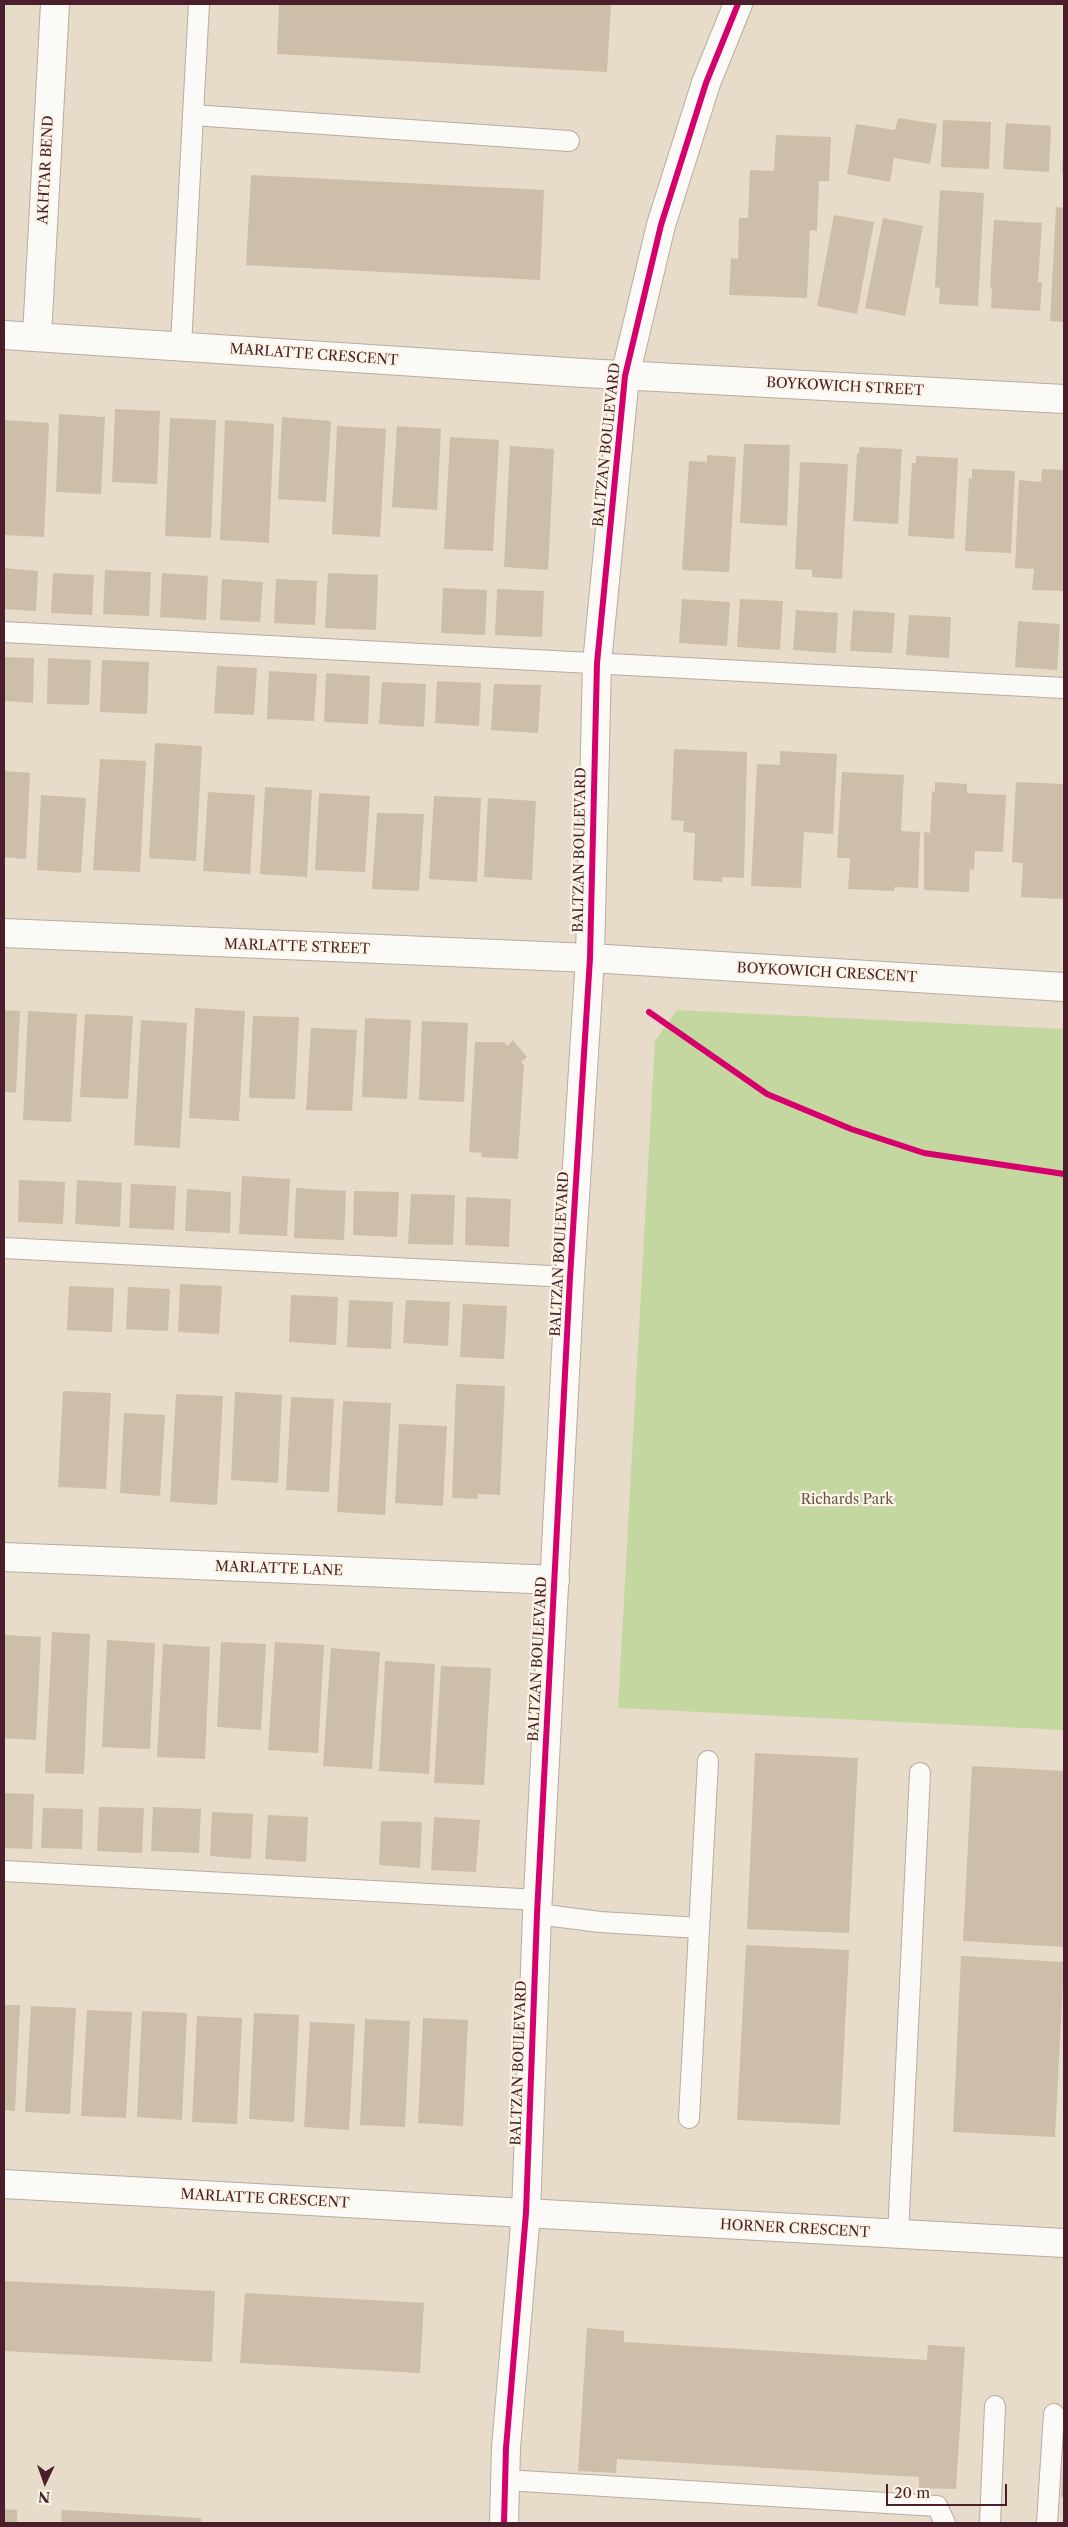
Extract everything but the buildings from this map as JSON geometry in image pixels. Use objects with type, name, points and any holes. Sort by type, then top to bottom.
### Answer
[{"type":"street","name":"AKHTAR BEND","points":[[37,336],[55,4]]},
{"type":"street","name":"BALTZAN BOULEVARD","points":[[504,2523],[505,2480],[526,2213],[538,1907],[570,1277],[590,958],[597,663],[625,376],[661,225],[706,83],[738,4]]},
{"type":"street","name":"MARLATTE CRESCENT","points":[[4,335],[625,376]]},
{"type":"street","name":"BOYKOWICH STREET","points":[[625,376],[1064,399]]},
{"type":"street","name":"MARLATTE STREET","points":[[4,933],[590,958]]},
{"type":"street","name":"BOYKOWICH CRESCENT","points":[[590,958],[1064,987]]},
{"type":"street","name":"MARLATTE LANE","points":[[4,1557],[555,1580]]},
{"type":"street","name":"MARLATTE CRESCENT","points":[[4,2184],[526,2213]]},
{"type":"street","name":"HORNER CRESCENT","points":[[526,2213],[1064,2244]]},
{"type":"lane","points":[[181,346],[199,4]]},
{"type":"lane","points":[[193,115],[569,140]]},
{"type":"lane","points":[[4,632],[1064,688]]},
{"type":"lane","points":[[4,1248],[570,1277]]},
{"type":"lane","points":[[689,2118],[708,1761]]},
{"type":"lane","points":[[898,2235],[920,1773]]},
{"type":"lane","points":[[4,1871],[538,1907],[600,1922],[699,1928]]},
{"type":"lane","points":[[990,2523],[995,2406]]},
{"type":"lane","points":[[1047,2523],[1054,2414]]},
{"type":"lane","points":[[505,2480],[938,2506],[945,2523]]},
{"type":"green space","name":"Richards Park","points":[[677,1010],[1064,1029],[1064,1730],[618,1708],[655,1041]]},
{"type":"cycle path","points":[[504,2523],[506,2448],[526,2213],[537,1914],[570,1277],[590,958],[597,663],[625,376],[661,225],[706,83],[738,4]]},
{"type":"cycle path","points":[[649,1012],[767,1094],[851,1129],[924,1153],[1064,1174]]}]
